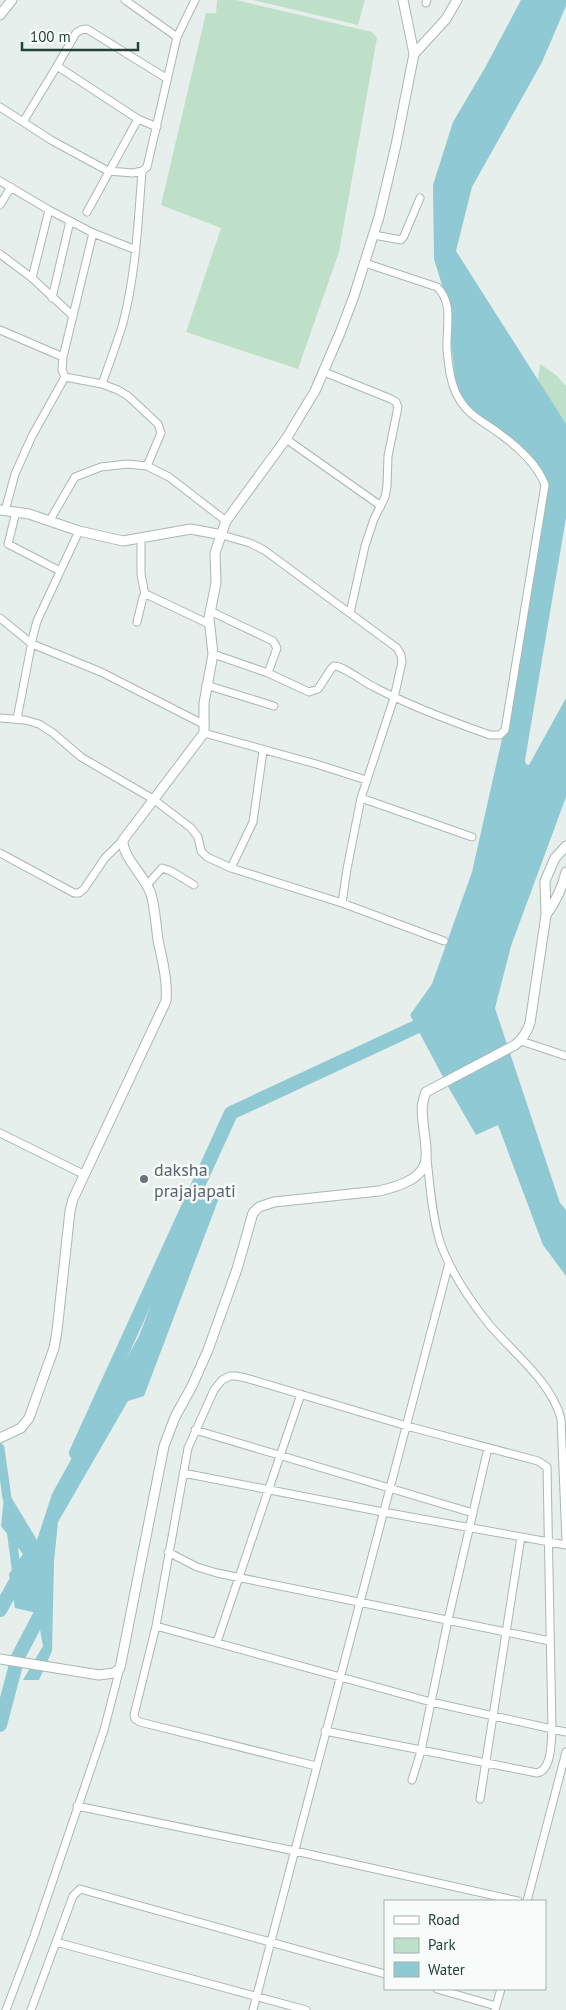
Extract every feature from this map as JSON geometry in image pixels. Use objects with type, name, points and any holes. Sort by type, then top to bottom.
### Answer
[{"type":"street","points":[[1,13],[12,0]]},
{"type":"street","points":[[125,0],[178,37]]},
{"type":"street","points":[[0,107],[50,140],[108,171],[133,173],[142,171],[147,166],[157,127],[166,78],[178,37],[195,0]]},
{"type":"street","points":[[0,853],[74,893],[79,893],[84,889],[105,858],[123,840],[205,729],[204,703],[213,654],[209,624],[216,583],[215,553],[226,521],[286,439],[315,391],[340,334],[365,263],[374,235],[396,145],[414,54],[403,0]]},
{"type":"street","points":[[414,54],[446,19],[457,0]]},
{"type":"street","points":[[23,122],[76,33],[81,30],[87,29],[166,78]]},
{"type":"street","points":[[57,66],[138,119],[157,127]]},
{"type":"street","points":[[87,212],[138,119]]},
{"type":"street","points":[[102,384],[123,322],[136,250],[142,171]]},
{"type":"street","points":[[0,181],[93,233],[136,250]]},
{"type":"street","points":[[0,204],[11,186]]},
{"type":"street","points":[[374,235],[401,240],[420,198]]},
{"type":"street","points":[[32,278],[49,210]]},
{"type":"street","points":[[52,298],[70,221]]},
{"type":"street","points":[[65,377],[62,370],[64,357],[93,233]]},
{"type":"street","points":[[0,254],[32,278],[73,316]]},
{"type":"street","points":[[213,654],[268,673],[310,692],[318,689],[330,669],[336,666],[394,698],[429,714],[490,735],[500,735],[505,730],[545,485],[538,470],[518,449],[500,433],[472,416],[462,405],[455,391],[450,372],[447,348],[447,303],[444,294],[437,287],[365,263]]},
{"type":"street","points":[[0,330],[64,357]]},
{"type":"street","points":[[324,372],[396,402],[398,414],[388,456],[387,486],[366,546],[350,613]]},
{"type":"street","points":[[65,377],[102,384],[128,396],[160,428],[161,433],[147,466]]},
{"type":"street","points":[[65,377],[28,444],[15,474],[3,511],[50,520],[79,531],[123,540],[141,539],[191,529],[250,543],[264,550],[350,613],[397,648],[401,654],[402,662],[394,698],[360,798],[342,903]]},
{"type":"street","points":[[286,439],[381,506]]},
{"type":"street","points":[[50,520],[75,477],[101,467],[127,464],[147,466],[169,476],[226,521]]},
{"type":"street","points":[[16,512],[8,544],[60,571]]},
{"type":"street","points":[[17,719],[37,621],[79,531]]},
{"type":"street","points":[[136,622],[145,595],[141,574],[141,539]]},
{"type":"street","points":[[145,595],[209,624]]},
{"type":"street","points":[[210,611],[273,641],[277,648],[268,673]]},
{"type":"street","points":[[0,618],[32,644],[101,672],[205,729],[264,750],[366,780]]},
{"type":"street","points":[[206,685],[274,706]]},
{"type":"street","points":[[0,719],[17,719],[39,724],[53,733],[81,757],[153,799],[192,828],[198,837],[204,854],[231,868],[342,903],[444,941]]},
{"type":"street","points":[[231,868],[253,822],[264,750]]},
{"type":"street","points":[[360,798],[472,837]]},
{"type":"street","points":[[1,1438],[21,1428],[29,1418],[54,1348],[70,1211],[84,1174],[166,1001],[166,985],[151,895],[127,854],[123,846],[123,840]]},
{"type":"street","points":[[566,846],[555,858],[545,881],[546,915],[530,1023],[518,1043],[426,1092],[422,1100],[421,1109],[436,1228],[449,1263],[475,1306],[542,1384],[557,1406],[560,1419],[566,1541]]},
{"type":"street","points":[[147,886],[162,868],[171,871],[194,885]]},
{"type":"street","points":[[546,915],[563,885],[566,872]]},
{"type":"street","points":[[518,1043],[566,1056]]},
{"type":"street","points":[[0,1133],[84,1174]]},
{"type":"street","points":[[6,2010],[34,1936],[104,1730],[120,1668],[164,1446],[175,1417],[192,1386],[208,1350],[237,1269],[253,1213],[259,1207],[274,1202],[379,1191],[396,1187],[410,1180],[421,1171],[426,1159]]},
{"type":"street","points":[[253,2010],[358,1602],[407,1426],[449,1263]]},
{"type":"street","points":[[316,1766],[140,1722],[135,1719],[134,1715],[156,1626],[188,1448],[214,1390],[222,1380],[230,1376],[246,1378],[407,1426],[538,1461],[547,1467],[552,1730],[547,1762],[542,1772],[537,1773],[325,1732]]},
{"type":"street","points":[[218,1642],[301,1394]]},
{"type":"street","points":[[195,1430],[473,1513]]},
{"type":"street","points":[[412,1780],[421,1751],[448,1620],[488,1448]]},
{"type":"street","points":[[183,1473],[566,1545]]},
{"type":"street","points":[[480,1799],[521,1537]]},
{"type":"street","points":[[168,1552],[205,1570],[238,1578],[550,1641]]},
{"type":"street","points":[[156,1626],[431,1702],[566,1732]]},
{"type":"street","points":[[0,1659],[99,1674],[114,1673],[120,1668]]},
{"type":"street","points":[[527,1900],[566,1752]]},
{"type":"street","points":[[77,1806],[295,1851],[514,1900]]},
{"type":"street","points":[[31,2010],[73,1896],[80,1890],[271,1941],[384,1974]]},
{"type":"street","points":[[56,1942],[306,2010]]},
{"type":"street","points":[[440,1990],[496,2008],[501,1990]]},
{"type":"green space","points":[[217,0],[236,0],[372,32],[377,38],[339,252],[298,369],[186,332],[221,228],[161,205],[206,13],[216,13]]},
{"type":"green space","points":[[253,0],[365,0],[358,25]]},
{"type":"green space","points":[[540,364],[556,375],[566,386],[566,444],[537,387]]},
{"type":"water","points":[[521,0],[566,0],[566,6],[542,62],[472,187],[456,251],[566,424],[566,518],[525,760],[526,764],[529,765],[566,698],[566,797],[511,946],[495,1008],[560,1203],[566,1210],[566,1276],[543,1245],[498,1125],[476,1135],[410,1015],[432,984],[472,872],[502,739],[548,485],[506,440],[465,411],[455,378],[446,298],[434,259],[433,185],[453,122],[486,66]]},
{"type":"water","points":[[222,1190],[144,1396],[128,1401],[58,1522],[54,1561],[52,1651],[39,1680],[23,1680],[43,1646],[37,1613],[15,1608],[9,1574],[23,1554],[1,1526],[5,1487],[37,1540],[52,1494],[139,1336],[194,1193]]},
{"type":"waterway","points":[[76,1453],[231,1113],[416,1027]]},
{"type":"waterway","points":[[0,1448],[7,1498]]},
{"type":"waterway","points":[[11,1529],[17,1575]]},
{"type":"waterway","points":[[0,1610],[20,1574]]},
{"type":"waterway","points":[[0,1725],[18,1657],[41,1613],[39,1603]]},
{"type":"place","name":"daksha prajajapati","points":[[144,1179]]}]
